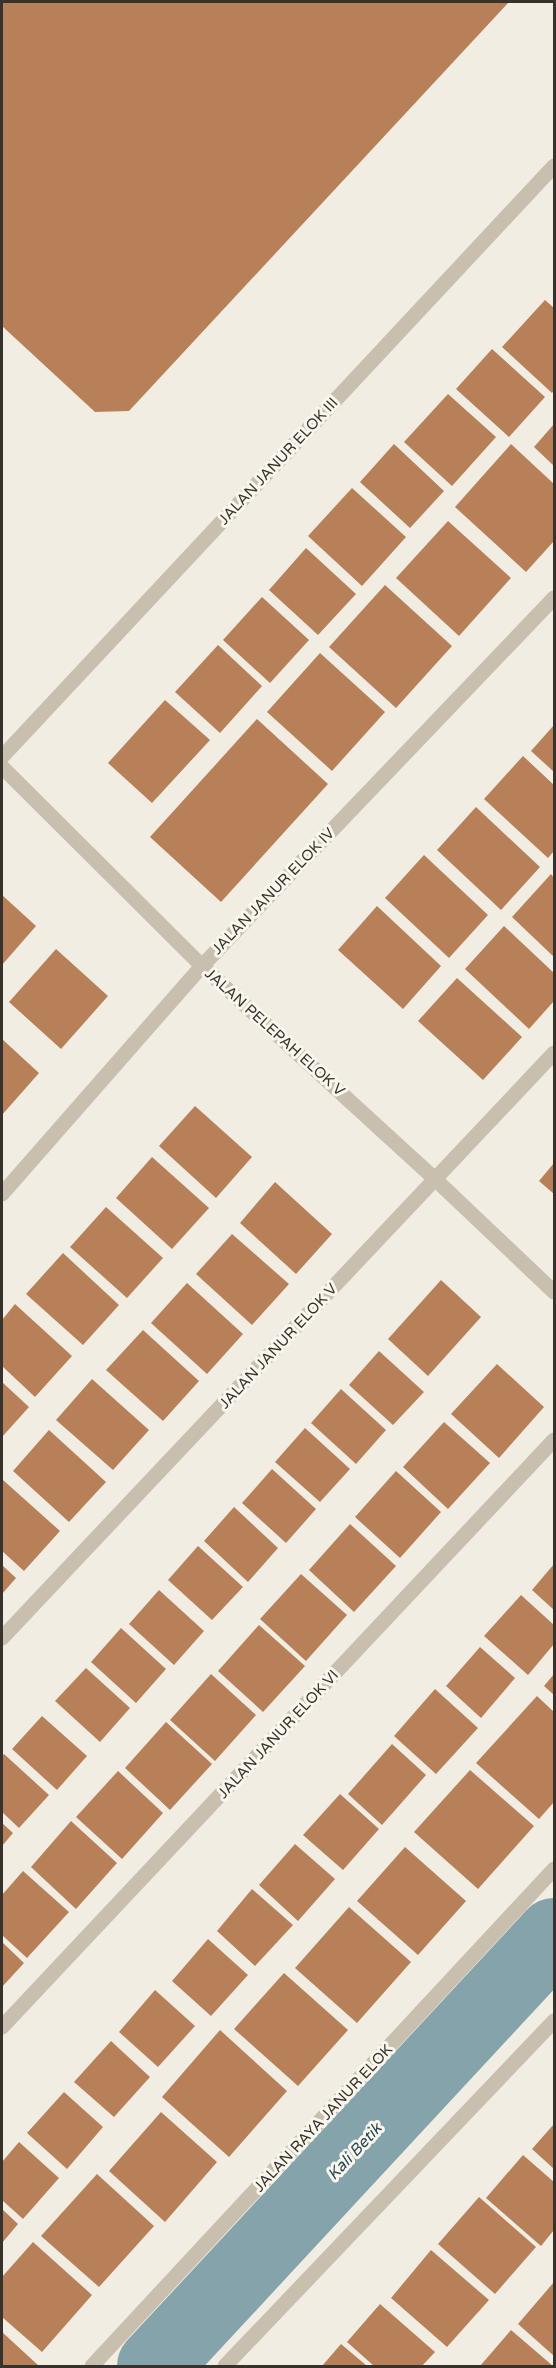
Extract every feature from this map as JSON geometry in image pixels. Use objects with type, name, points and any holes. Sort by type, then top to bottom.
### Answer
[{"type":"street","name":"JALAN JANUR ELOK III","points":[[2,757],[555,165]]},
{"type":"street","name":"JALAN JANUR ELOK IV","points":[[2,1194],[202,966],[555,598]]},
{"type":"street","name":"JALAN PELEPAH ELOK V","points":[[2,767],[202,966],[436,1179],[555,1292]]},
{"type":"street","name":"JALAN JANUR ELOK V","points":[[2,1638],[555,1053]]},
{"type":"street","name":"JALAN JANUR ELOK VI","points":[[2,2027],[555,1440]]},
{"type":"street","name":"JALAN RAYA JANUR ELOK","points":[[92,2367],[555,1869]]},
{"type":"street","points":[[225,2367],[555,2021]]},
{"type":"building","points":[[2,2],[509,2],[129,411],[95,412],[2,326]]},
{"type":"building","points":[[545,300],[554,308],[554,390],[552,393],[502,347]]},
{"type":"building","points":[[492,349],[545,397],[509,437],[456,389]]},
{"type":"building","points":[[448,394],[496,437],[452,486],[404,442]]},
{"type":"building","points":[[554,424],[554,466],[534,447]]},
{"type":"building","points":[[394,444],[444,491],[410,528],[360,482]]},
{"type":"building","points":[[511,444],[554,484],[554,541],[526,572],[455,507]]},
{"type":"building","points":[[352,488],[406,537],[362,586],[308,536]]},
{"type":"building","points":[[448,521],[511,578],[459,636],[396,578]]},
{"type":"building","points":[[306,548],[356,594],[318,635],[269,590]]},
{"type":"building","points":[[385,585],[452,646],[396,708],[329,647]]},
{"type":"building","points":[[262,597],[309,640],[270,683],[223,640]]},
{"type":"building","points":[[218,645],[262,686],[220,733],[175,692]]},
{"type":"building","points":[[320,653],[385,712],[332,771],[267,712]]},
{"type":"building","points":[[165,700],[210,740],[152,803],[108,763]]},
{"type":"building","points":[[257,719],[328,784],[221,902],[150,837]]},
{"type":"building","points":[[554,725],[554,772],[531,751]]},
{"type":"building","points":[[523,756],[554,785],[554,851],[548,858],[484,799]]},
{"type":"building","points":[[476,807],[540,867],[501,910],[437,850]]},
{"type":"building","points":[[424,855],[488,915],[449,958],[385,898]]},
{"type":"building","points":[[551,874],[554,878],[554,957],[512,917]]},
{"type":"building","points":[[2,895],[36,926],[2,965]]},
{"type":"building","points":[[377,906],[441,966],[403,1009],[338,950]]},
{"type":"building","points":[[504,926],[554,973],[554,1001],[529,1029],[465,969]]},
{"type":"building","points":[[56,949],[108,996],[61,1049],[9,1002]]},
{"type":"building","points":[[457,978],[522,1037],[483,1080],[418,1021]]},
{"type":"building","points":[[2,1039],[39,1073],[2,1115]]},
{"type":"building","points":[[195,1106],[252,1157],[216,1198],[159,1146]]},
{"type":"building","points":[[152,1157],[209,1208],[172,1249],[116,1198]]},
{"type":"building","points":[[554,1163],[554,1194],[539,1181]]},
{"type":"building","points":[[275,1182],[332,1234],[296,1274],[240,1223]]},
{"type":"building","points":[[106,1207],[163,1258],[127,1298],[70,1247]]},
{"type":"building","points":[[232,1234],[289,1284],[252,1325],[196,1274]]},
{"type":"building","points":[[63,1253],[119,1305],[83,1345],[26,1294]]},
{"type":"building","points":[[441,1280],[481,1317],[428,1376],[388,1339]]},
{"type":"building","points":[[187,1283],[243,1334],[207,1374],[151,1323]]},
{"type":"building","points":[[15,1304],[72,1356],[35,1397],[2,1366],[2,1320]]},
{"type":"building","points":[[143,1330],[199,1381],[163,1421],[106,1370]]},
{"type":"building","points":[[379,1351],[424,1392],[393,1425],[349,1385]]},
{"type":"building","points":[[497,1364],[544,1407],[499,1458],[451,1414]]},
{"type":"building","points":[[92,1379],[149,1430],[113,1470],[56,1420]]},
{"type":"building","points":[[2,1382],[29,1407],[2,1437]]},
{"type":"building","points":[[341,1389],[386,1430],[356,1464],[311,1423]]},
{"type":"building","points":[[444,1422],[490,1463],[448,1509],[403,1467]]},
{"type":"building","points":[[305,1428],[350,1469],[320,1502],[275,1462]]},
{"type":"building","points":[[49,1430],[106,1482],[69,1522],[13,1471]]},
{"type":"building","points":[[272,1469],[316,1509],[286,1543],[242,1503]]},
{"type":"building","points":[[396,1471],[441,1512],[400,1558],[355,1517]]},
{"type":"building","points":[[3,1480],[60,1531],[24,1571],[2,1551]]},
{"type":"building","points":[[234,1507],[278,1548],[248,1582],[204,1541]]},
{"type":"building","points":[[350,1524],[396,1566],[354,1612],[309,1570]]},
{"type":"building","points":[[198,1546],[243,1587],[212,1620],[168,1580]]},
{"type":"building","points":[[554,1564],[554,1610],[532,1590]]},
{"type":"building","points":[[2,1565],[16,1578],[2,1594]]},
{"type":"building","points":[[301,1574],[347,1615],[306,1661],[260,1619]]},
{"type":"building","points":[[159,1590],[204,1631],[174,1665],[129,1624]]},
{"type":"building","points":[[521,1595],[554,1625],[554,1644],[528,1675],[484,1636]]},
{"type":"building","points":[[259,1625],[305,1666],[263,1712],[218,1671]]},
{"type":"building","points":[[121,1628],[166,1669],[136,1703],[91,1662]]},
{"type":"building","points":[[480,1647],[515,1678],[481,1718],[446,1686]]},
{"type":"building","points":[[86,1668],[130,1708],[100,1742],[55,1701]]},
{"type":"building","points":[[211,1674],[256,1715],[215,1761],[170,1720]]},
{"type":"building","points":[[554,1674],[554,1695],[544,1686]]},
{"type":"building","points":[[435,1689],[478,1728],[436,1774],[394,1736]]},
{"type":"building","points":[[537,1696],[554,1712],[554,1802],[539,1819],[476,1763]]},
{"type":"building","points":[[42,1716],[87,1756],[57,1790],[12,1749]]},
{"type":"building","points":[[166,1722],[212,1764],[170,1810],[125,1768]]},
{"type":"building","points":[[392,1744],[426,1775],[382,1825],[348,1794]]},
{"type":"building","points":[[4,1754],[49,1795],[19,1828],[2,1812],[2,1757]]},
{"type":"building","points":[[470,1770],[534,1826],[478,1889],[414,1832]]},
{"type":"building","points":[[118,1771],[163,1813],[122,1859],[76,1817]]},
{"type":"building","points":[[340,1794],[379,1829],[343,1870],[303,1835]]},
{"type":"building","points":[[71,1821],[117,1863],[76,1909],[31,1867]]},
{"type":"building","points":[[2,1823],[13,1833],[2,1846]]},
{"type":"building","points":[[295,1844],[335,1879],[298,1921],[259,1885]]},
{"type":"building","points":[[405,1847],[466,1901],[418,1955],[357,1901]]},
{"type":"building","points":[[23,1871],[69,1912],[27,1958],[2,1935],[2,1895]]},
{"type":"building","points":[[252,1889],[293,1925],[255,1966],[217,1931]]},
{"type":"building","points":[[349,1907],[411,1962],[357,2023],[295,1968]]},
{"type":"building","points":[[208,1939],[248,1975],[211,2016],[172,1981]]},
{"type":"building","points":[[2,1942],[24,1963],[2,1987]]},
{"type":"building","points":[[284,1973],[348,2030],[298,2086],[234,2029]]},
{"type":"building","points":[[155,1990],[195,2026],[158,2067],[119,2032]]},
{"type":"building","points":[[220,2030],[287,2091],[229,2157],[162,2097]]},
{"type":"building","points":[[111,2041],[150,2077],[114,2117],[74,2082]]},
{"type":"building","points":[[64,2092],[103,2127],[67,2169],[27,2133]]},
{"type":"building","points":[[161,2112],[217,2162],[165,2222],[109,2171]]},
{"type":"building","points":[[554,2124],[554,2169],[532,2149]]},
{"type":"building","points":[[19,2142],[59,2178],[23,2219],[2,2200],[2,2162]]},
{"type":"building","points":[[523,2155],[554,2182],[554,2230],[541,2246],[486,2198]]},
{"type":"building","points":[[97,2174],[154,2226],[99,2287],[41,2236]]},
{"type":"building","points":[[479,2197],[536,2247],[495,2294],[438,2244]]},
{"type":"building","points":[[2,2209],[18,2224],[2,2243]]},
{"type":"building","points":[[33,2242],[92,2295],[42,2352],[2,2317],[2,2277]]},
{"type":"building","points":[[431,2250],[489,2300],[447,2347],[391,2298]]},
{"type":"building","points":[[554,2282],[554,2356],[518,2324]]},
{"type":"building","points":[[380,2304],[435,2352],[422,2366],[374,2366],[347,2342]]},
{"type":"building","points":[[511,2330],[553,2366],[480,2366]]},
{"type":"building","points":[[2,2332],[39,2366],[2,2366]]},
{"type":"building","points":[[341,2344],[367,2366],[322,2366]]},
{"type":"waterway","name":"Kali Betik","points":[[154,2366],[554,1935]]}]
